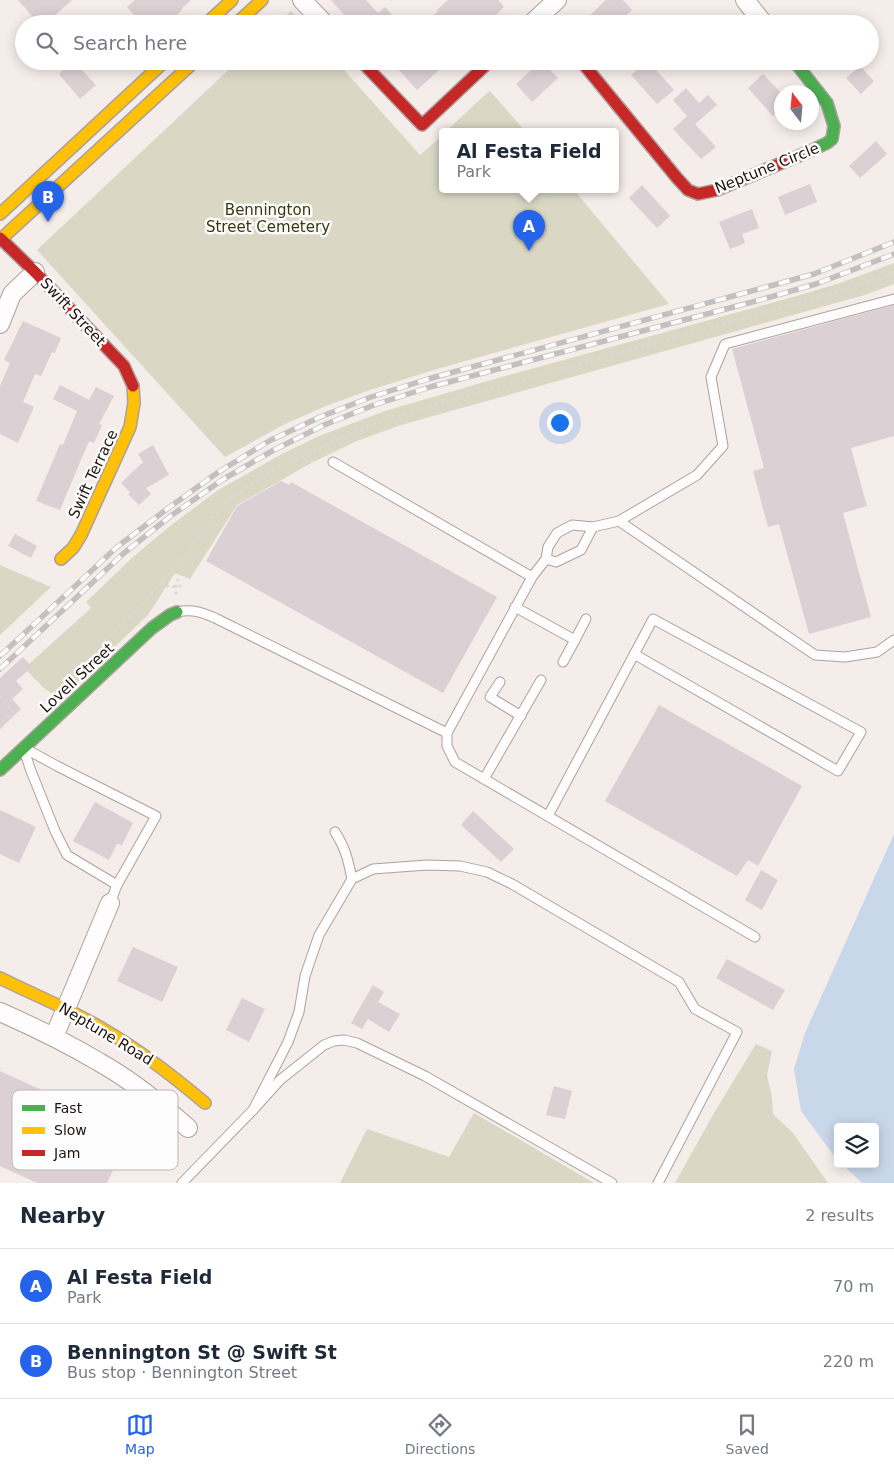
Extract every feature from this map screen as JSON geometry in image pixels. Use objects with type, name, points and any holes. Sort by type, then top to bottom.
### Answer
[{"type":"street","points":[[216,15],[232,0]]},
{"type":"street","points":[[246,15],[262,0]]},
{"type":"street","points":[[302,0],[316,15]]},
{"type":"street","points":[[545,15],[557,0]]},
{"type":"street","points":[[745,0],[757,15]]},
{"type":"street","points":[[0,214],[155,70]]},
{"type":"street","points":[[0,239],[185,70]]},
{"type":"street","points":[[369,70],[422,125],[480,70]]},
{"type":"street","name":"Neptune Circle","points":[[588,70],[677,178],[688,190],[698,194],[717,190],[810,151],[832,139],[834,126],[827,103],[801,70]]},
{"type":"street","name":"Swift Street","points":[[0,239],[35,272],[124,366],[132,379],[135,394]]},
{"type":"street","points":[[0,324],[6,288],[35,272]]},
{"type":"street","name":"Swift Terrace","points":[[62,559],[73,548],[81,535],[130,427],[135,394]]},
{"type":"street","name":"Lovell Street","points":[[0,770],[152,628],[177,612]]},
{"type":"street","points":[[54,1037],[110,903]]},
{"type":"street","name":"Neptune Road","points":[[0,978],[67,1009],[111,1034],[152,1061],[205,1103]]},
{"type":"street","name":"Neptune Road","points":[[0,1012],[54,1037],[101,1062],[142,1090]]},
{"type":"street","points":[[178,1111],[191,1091]]},
{"type":"street","name":"Neptune Road","points":[[178,1119],[188,1128]]},
{"type":"lane","points":[[755,937],[455,762],[447,746],[447,733],[532,577],[546,559],[548,547],[557,533],[572,525],[593,527],[619,521],[697,475],[723,446],[711,377],[726,344],[894,299]]},
{"type":"lane","points":[[333,462],[532,577]]},
{"type":"lane","points":[[619,521],[815,655],[845,657],[877,652],[894,640]]},
{"type":"lane","points":[[546,559],[556,562],[581,550],[593,527]]},
{"type":"lane","points":[[515,607],[575,640]]},
{"type":"lane","points":[[177,612],[186,610],[198,611],[215,618],[447,733]]},
{"type":"lane","points":[[563,662],[586,619]]},
{"type":"lane","points":[[548,816],[634,654],[653,619],[861,732],[838,772],[634,654]]},
{"type":"lane","points":[[484,779],[541,680]]},
{"type":"lane","points":[[500,682],[490,697],[521,716]]},
{"type":"lane","points":[[24,748],[55,831],[68,856],[117,885]]},
{"type":"lane","points":[[24,748],[156,816],[117,885],[110,903]]},
{"type":"lane","points":[[335,832],[344,846],[352,879]]},
{"type":"lane","points":[[253,1110],[288,1042],[299,1012],[305,976],[319,935],[352,879],[373,869],[427,865],[460,866],[487,872],[530,894],[679,982],[695,1009],[737,1032],[658,1183]]},
{"type":"lane","points":[[182,1183],[280,1080],[324,1045],[344,1040],[357,1043],[425,1076],[612,1183]]},
{"type":"path","points":[[92,653],[141,606],[185,555],[222,506],[244,487],[270,471],[369,426],[423,408],[826,295],[894,273]]},
{"type":"path","points":[[177,612],[176,587],[185,555]]},
{"type":"path","points":[[161,582],[169,587],[184,586]]},
{"type":"path","points":[[0,696],[14,712],[0,724]]},
{"type":"green space","name":"Bennington Street Cemetery","points":[[228,70],[344,70],[420,155],[439,138],[439,193],[576,193],[669,304],[437,369],[370,390],[285,424],[225,457],[37,250]]},
{"type":"green space","points":[[490,91],[522,128],[449,128]]},
{"type":"green space","points":[[894,263],[894,284],[868,294],[401,425],[357,441],[313,462],[237,505],[190,579],[175,573],[148,615],[59,700],[27,671],[29,664],[91,608],[86,602],[134,556],[170,526],[218,490],[282,454],[319,436],[385,411],[800,295],[840,283]]},
{"type":"green space","points":[[0,565],[51,587],[0,635]]},
{"type":"green space","points":[[756,1044],[772,1051],[767,1075],[772,1097],[773,1114],[793,1133],[828,1183],[675,1183],[714,1113]]},
{"type":"green space","points":[[474,1113],[594,1183],[340,1183],[367,1129],[449,1157]]},
{"type":"water","points":[[894,834],[894,1183],[862,1183],[846,1168],[879,1168],[879,1123],[834,1123],[834,1156],[801,1111],[794,1069],[805,1033]]},
{"type":"building","points":[[18,0],[72,0],[55,15],[31,15]]},
{"type":"building","points":[[135,0],[191,0],[177,15],[134,15],[127,7]]},
{"type":"building","points":[[331,0],[366,0],[378,13],[385,7],[392,15],[344,15]]},
{"type":"building","points":[[448,0],[498,0],[504,7],[496,15],[434,15]]},
{"type":"building","points":[[606,0],[623,0],[632,10],[627,15],[590,15]]},
{"type":"building","points":[[63,70],[82,70],[96,85],[80,99],[59,74]]},
{"type":"building","points":[[399,70],[439,70],[417,90]]},
{"type":"building","points":[[531,70],[550,70],[558,78],[532,102],[516,84]]},
{"type":"building","points":[[636,70],[656,70],[674,90],[657,104],[631,75]]},
{"type":"building","points":[[855,70],[864,70],[874,81],[861,94],[846,78]]},
{"type":"building","points":[[763,74],[774,86],[774,115],[773,116],[748,88]]},
{"type":"building","points":[[686,88],[699,103],[708,95],[717,105],[695,124],[716,147],[701,159],[673,129],[687,116],[673,100]]},
{"type":"building","points":[[876,141],[887,154],[860,178],[849,166]]},
{"type":"building","points":[[810,184],[817,202],[785,215],[778,197]]},
{"type":"building","points":[[642,185],[670,216],[657,228],[629,198]]},
{"type":"building","points":[[752,209],[759,228],[742,234],[745,243],[730,249],[719,222]]},
{"type":"building","points":[[894,305],[894,436],[851,448],[867,506],[843,513],[871,617],[809,634],[779,524],[768,527],[753,471],[764,468],[732,349]]},
{"type":"building","points":[[23,321],[61,338],[55,353],[52,352],[41,376],[35,374],[23,402],[34,407],[18,443],[0,434],[0,386],[10,363],[4,360]]},
{"type":"building","points":[[60,385],[89,400],[96,387],[114,396],[99,424],[102,425],[94,443],[89,441],[60,510],[36,501],[60,444],[63,445],[77,411],[53,399]]},
{"type":"building","points":[[153,445],[169,475],[146,488],[151,494],[139,505],[128,494],[130,492],[121,483],[143,462],[138,454]]},
{"type":"building","points":[[281,481],[289,485],[291,482],[497,597],[443,693],[206,561],[237,506]]},
{"type":"building","points":[[15,534],[37,546],[31,558],[8,546]]},
{"type":"building","points":[[23,657],[32,667],[16,681],[23,689],[12,699],[21,709],[0,729],[0,678]]},
{"type":"building","points":[[659,705],[802,786],[758,866],[748,860],[737,876],[605,801]]},
{"type":"building","points":[[95,802],[133,823],[122,845],[117,844],[109,860],[73,841]]},
{"type":"building","points":[[0,810],[36,827],[19,863],[0,854]]},
{"type":"building","points":[[473,811],[514,849],[501,862],[461,825]]},
{"type":"building","points":[[761,870],[778,880],[762,910],[745,900]]},
{"type":"building","points":[[133,947],[178,967],[162,1002],[117,981]]},
{"type":"building","points":[[727,959],[785,990],[773,1010],[716,978]]},
{"type":"building","points":[[373,985],[384,992],[378,1002],[400,1014],[389,1032],[368,1019],[362,1029],[351,1023]]},
{"type":"building","points":[[242,998],[265,1009],[249,1042],[226,1030]]},
{"type":"building","points":[[0,1071],[41,1090],[12,1090],[12,1170],[113,1170],[107,1183],[37,1183],[0,1166]]},
{"type":"building","points":[[554,1086],[572,1091],[565,1119],[546,1115]]},
{"type":"railway","points":[[0,656],[117,547],[167,509],[217,473],[269,441],[320,417],[371,397],[428,379],[814,274],[894,242]]},
{"type":"railway","points":[[0,669],[124,553],[172,515],[222,480],[272,451],[324,425],[374,405],[430,387],[816,284],[894,254]]},
{"type":"traffic: fast","points":[[801,70],[827,103],[834,126],[832,139],[808,152]]},
{"type":"traffic: fast","points":[[0,770],[152,628],[177,612]]},
{"type":"traffic: slow","points":[[216,15],[232,0]]},
{"type":"traffic: slow","points":[[246,15],[262,0]]},
{"type":"traffic: slow","points":[[0,214],[155,70]]},
{"type":"traffic: slow","points":[[0,240],[185,70]]},
{"type":"traffic: slow","points":[[61,559],[73,548],[81,535],[130,427],[134,403],[133,386]]},
{"type":"traffic: slow","points":[[0,978],[78,1015],[117,1037],[156,1064],[205,1103]]},
{"type":"traffic: jam","points":[[370,70],[422,125],[480,70]]},
{"type":"traffic: jam","points":[[588,70],[677,178],[688,190],[698,194],[717,190],[808,152]]},
{"type":"traffic: jam","points":[[0,238],[124,366],[133,386]]},
{"type":"place","name":"Bennington St @ Swift St","points":[[48,222]]},
{"type":"place","name":"Al Festa Field","points":[[529,251]]}]
